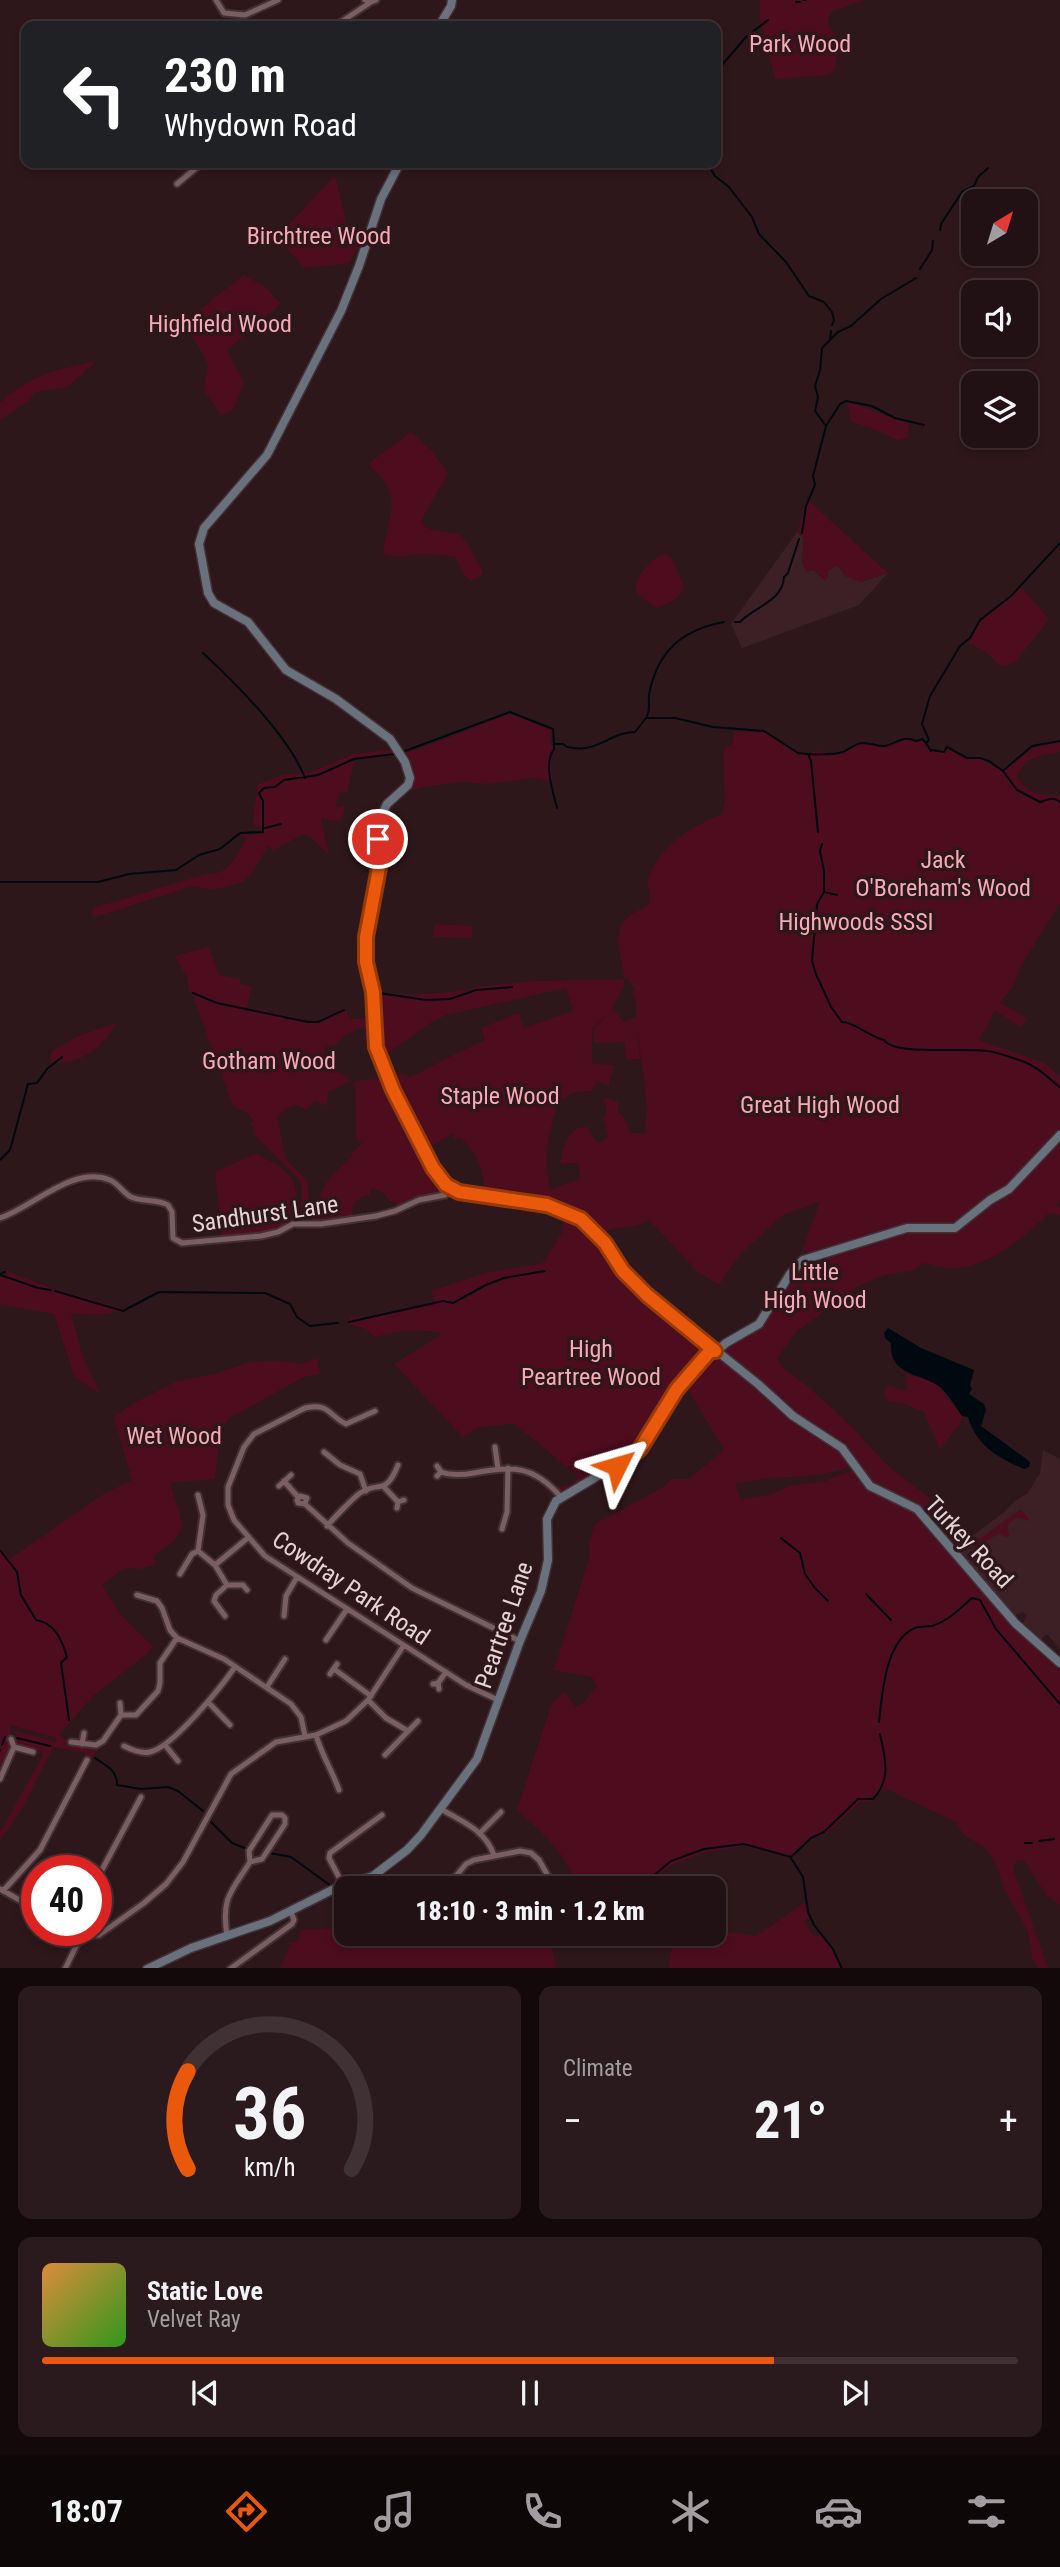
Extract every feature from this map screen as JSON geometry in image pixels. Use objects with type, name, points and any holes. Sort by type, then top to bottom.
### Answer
[{"type":"street","points":[[216,0],[224,13],[245,15],[278,0]]},
{"type":"street","points":[[342,21],[371,1]]},
{"type":"street","points":[[442,21],[451,3]]},
{"type":"street","points":[[177,184],[196,168]]},
{"type":"street","points":[[397,168],[381,199],[341,311],[267,455],[204,528],[199,544],[208,593],[214,603],[248,622],[286,670],[336,699],[390,739],[400,752],[410,778],[408,785],[382,812],[378,828],[379,868],[366,937],[366,962],[373,992],[376,1047],[418,1141],[433,1168],[452,1189]]},
{"type":"street","points":[[438,1471],[461,1475],[498,1469],[521,1469],[539,1476],[561,1497],[636,1453],[677,1389],[710,1351],[715,1351],[760,1324],[790,1274],[803,1260],[906,1228],[955,1228],[1015,1184],[1060,1135]]},
{"type":"street","name":"Sandhurst Lane","points":[[0,1218],[60,1186],[89,1177],[100,1177],[115,1183],[129,1196],[168,1205],[172,1212],[173,1238],[182,1243],[261,1236],[278,1232],[293,1224],[321,1224],[376,1216],[419,1200],[445,1195],[452,1189]]},
{"type":"street","name":"Turkey Road","points":[[452,1189],[547,1205],[581,1219],[600,1236],[623,1271],[647,1295],[758,1384],[793,1416],[842,1448],[870,1486],[917,1509],[1015,1623],[1060,1663]]},
{"type":"street","name":"Cowdray Park Road","points":[[371,1416],[346,1424],[322,1406],[306,1408],[261,1430],[248,1440],[230,1479],[228,1501],[231,1513],[238,1526],[265,1556],[446,1672],[480,1693],[498,1700]]},
{"type":"street","points":[[289,1416],[292,1423]]},
{"type":"street","points":[[496,1447],[498,1469]]},
{"type":"street","points":[[323,1463],[326,1455],[360,1474],[366,1490]]},
{"type":"street","points":[[327,1526],[356,1496],[366,1490],[384,1487],[397,1468],[389,1468]]},
{"type":"street","points":[[502,1529],[507,1512],[509,1468]]},
{"type":"street","points":[[279,1486],[291,1475]]},
{"type":"street","points":[[284,1481],[298,1497],[298,1503],[305,1504],[327,1526],[369,1559],[412,1588],[520,1641]]},
{"type":"street","points":[[384,1487],[400,1503]]},
{"type":"street","points":[[198,1495],[205,1504],[198,1551]]},
{"type":"street","name":"Peartree Lane","points":[[368,1876],[382,1871],[419,1839],[477,1759],[541,1591],[547,1569],[547,1519],[552,1507],[561,1497]]},
{"type":"street","points":[[215,1565],[248,1537]]},
{"type":"street","points":[[180,1574],[183,1562],[198,1551]]},
{"type":"street","points":[[198,1551],[215,1565],[227,1585]]},
{"type":"street","points":[[286,1612],[286,1597],[297,1577]]},
{"type":"street","points":[[225,1616],[211,1602],[227,1585],[246,1585]]},
{"type":"street","points":[[152,1599],[155,1591]]},
{"type":"street","points":[[137,1595],[152,1599],[162,1608],[170,1630],[177,1638],[208,1650],[267,1687],[297,1711],[304,1736]]},
{"type":"street","points":[[327,1635],[347,1609]]},
{"type":"street","points":[[121,1716],[136,1714],[154,1696],[160,1683],[160,1662],[177,1638]]},
{"type":"street","points":[[112,1926],[145,1903],[166,1884],[187,1855],[226,1780],[239,1766],[276,1742],[316,1735],[346,1721],[370,1698],[404,1645]]},
{"type":"street","points":[[267,1687],[282,1661]]},
{"type":"street","points":[[124,1746],[147,1753],[165,1745],[208,1703],[235,1667]]},
{"type":"street","points":[[334,1669],[370,1698],[386,1718],[408,1731]]},
{"type":"street","points":[[437,1685],[446,1672]]},
{"type":"street","points":[[71,1742],[91,1746],[101,1742],[121,1716],[120,1703]]},
{"type":"street","points":[[208,1703],[231,1725]]},
{"type":"street","points":[[385,1745],[388,1753],[418,1721]]},
{"type":"street","points":[[82,1744],[84,1733]]},
{"type":"street","points":[[316,1735],[323,1759],[334,1775],[339,1790]]},
{"type":"street","points":[[0,1779],[13,1747],[11,1739]]},
{"type":"street","points":[[165,1745],[178,1761]]},
{"type":"street","points":[[13,1747],[33,1752]]},
{"type":"street","points":[[21,1901],[2,1890],[40,1850],[88,1760]]},
{"type":"street","points":[[110,1855],[141,1797]]},
{"type":"street","points":[[440,1809],[481,1832],[494,1855]]},
{"type":"street","points":[[481,1832],[502,1811]]},
{"type":"street","points":[[227,1936],[225,1904],[250,1862],[249,1851],[272,1815],[282,1815],[285,1824],[262,1859],[250,1862]]},
{"type":"street","points":[[338,1876],[329,1857],[330,1853],[382,1815]]},
{"type":"street","points":[[456,1876],[466,1864],[494,1855],[520,1851],[531,1853],[540,1860],[548,1876]]},
{"type":"street","name":"Peartree Lane","points":[[149,1968],[191,1948],[291,1912],[334,1890]]},
{"type":"street","points":[[231,1968],[292,1924],[291,1912]]},
{"type":"street","points":[[65,1968],[75,1946]]},
{"type":"shaded area","points":[[797,532],[804,538],[802,562],[807,572],[814,569],[819,576],[836,566],[861,582],[888,573],[859,605],[742,648],[731,624]]},
{"type":"shaded area","points":[[888,1328],[921,1348],[974,1370],[969,1394],[984,1404],[986,1410],[981,1426],[1030,1462],[1029,1467],[1024,1469],[989,1449],[976,1435],[968,1417],[962,1416],[940,1387],[900,1367],[892,1354],[891,1343],[885,1338],[884,1333]]},
{"type":"shaded area","points":[[1043,1450],[1060,1459],[1060,1649],[1047,1634],[1039,1641],[1025,1628],[1023,1623],[1027,1616],[1023,1612],[1016,1615],[1010,1613],[953,1548],[963,1538],[975,1534],[1028,1493],[1040,1473]]},
{"type":"green space","name":"Park Wood","points":[[760,0],[865,0],[831,12],[828,23],[838,41],[835,70],[828,75],[775,79],[760,19]]},
{"type":"green space","name":"Birchtree Wood","points":[[335,175],[347,226],[365,237],[349,263],[304,268],[277,237]]},
{"type":"green space","name":"Highfield Wood","points":[[244,275],[265,287],[281,304],[227,350],[244,382],[233,410],[221,416],[204,390],[208,364],[184,322]]},
{"type":"green space","points":[[97,361],[67,387],[35,392],[28,401],[0,420],[0,403],[22,386],[57,370]]},
{"type":"green space","points":[[848,403],[909,423],[908,437],[897,440],[851,422]]},
{"type":"green space","points":[[411,432],[432,451],[448,474],[422,518],[422,525],[435,531],[455,533],[462,538],[482,569],[483,574],[471,581],[465,576],[455,557],[423,554],[397,556],[383,553],[391,511],[390,495],[385,483],[369,463]]},
{"type":"green space","points":[[808,499],[888,573],[861,582],[844,576],[842,570],[836,566],[828,570],[825,581],[814,570],[806,572],[802,562],[804,538],[797,532]]},
{"type":"green space","points":[[665,553],[672,559],[684,587],[677,598],[656,608],[635,590],[646,568]]},
{"type":"green space","points":[[1021,587],[1049,619],[1015,663],[1001,666],[983,650],[968,643],[981,621]]},
{"type":"green space","points":[[510,714],[551,730],[550,744],[555,750],[551,756],[552,782],[533,778],[487,784],[465,782],[428,786],[411,791],[411,772],[404,752],[419,749]]},
{"type":"green space","name":"Highwoods SSSI","points":[[734,731],[764,732],[798,754],[821,751],[835,755],[862,744],[885,747],[903,739],[915,742],[921,740],[930,752],[944,752],[945,748],[954,749],[967,759],[981,758],[1002,772],[1033,748],[1060,742],[1060,752],[1040,756],[1028,762],[1019,771],[1017,778],[1032,791],[1060,796],[1060,903],[1021,966],[1014,985],[1000,1003],[1027,1018],[1021,1027],[995,1011],[979,1040],[1045,1063],[1060,1077],[1060,1130],[1010,1186],[954,1225],[918,1224],[811,1255],[805,1250],[799,1259],[820,1201],[781,1216],[738,1257],[719,1285],[698,1272],[649,1220],[602,1234],[587,1221],[531,1196],[526,1198],[484,1192],[483,1176],[478,1162],[460,1137],[455,1139],[452,1134],[425,1150],[389,1077],[402,1074],[411,1077],[485,1041],[481,1028],[519,1013],[524,1028],[573,1011],[566,988],[446,1015],[381,1058],[375,992],[411,995],[537,981],[624,979],[619,945],[620,928],[632,914],[648,904],[648,879],[654,865],[669,846],[699,825],[721,815],[725,802],[723,754],[725,748],[733,743]],"holes":[[[624,979],[628,979],[635,990],[632,991],[636,1000],[636,1017],[624,1022],[611,1010],[624,987]],[[609,1013],[594,1029],[594,1043],[625,1042],[626,1060],[640,1059],[637,1024],[647,1105],[645,1133],[631,1133],[623,1116],[618,1113],[618,1102],[602,1097],[607,1109],[603,1119],[609,1136],[600,1143],[595,1140],[588,1127],[582,1127],[572,1133],[560,1162],[578,1163],[580,1179],[551,1189],[546,1155],[549,1133],[559,1101],[575,1092],[592,1091],[597,1081],[609,1086],[610,1076],[613,1075],[613,1065],[592,1064],[592,1029]]]},
{"type":"green space","points":[[395,749],[397,752],[391,754],[355,758],[347,792],[339,793],[336,807],[345,806],[342,821],[321,819],[329,855],[311,837],[303,834],[274,850],[268,846],[255,869],[243,882],[213,890],[193,886],[95,917],[91,914],[93,908],[206,874],[221,872],[235,859],[246,839],[242,833],[250,835],[264,832],[260,826],[254,826],[257,785],[282,775],[312,772],[353,754]]},
{"type":"green space","points":[[434,924],[473,926],[472,938],[434,937]]},
{"type":"green space","name":"Gotham Wood","points":[[209,947],[219,975],[240,979],[240,984],[252,987],[247,1007],[309,1021],[318,1020],[344,1008],[351,1019],[371,1018],[372,1037],[367,1036],[363,1028],[348,1034],[336,1045],[325,1045],[324,1058],[331,1061],[337,1070],[351,1081],[328,1092],[327,1106],[315,1100],[305,1109],[296,1105],[285,1109],[277,1118],[286,1160],[307,1180],[311,1213],[329,1178],[362,1144],[356,1137],[357,1081],[382,1078],[442,1192],[398,1205],[394,1201],[390,1202],[384,1193],[371,1188],[370,1195],[361,1197],[353,1205],[352,1217],[309,1220],[300,1211],[302,1188],[297,1177],[253,1134],[256,1131],[250,1123],[253,1121],[249,1114],[233,1106],[192,993],[189,993],[187,978],[175,956]]},
{"type":"green space","points":[[116,1023],[104,1041],[90,1053],[72,1061],[51,1063],[51,1052],[76,1037]]},
{"type":"green space","name":"Little High Wood","points":[[1060,1138],[1060,1199],[1057,1205],[1060,1207],[1060,1215],[1049,1213],[1007,1248],[970,1266],[952,1268],[924,1263],[912,1271],[885,1275],[856,1287],[796,1332],[777,1359],[783,1368],[850,1425],[887,1465],[928,1497],[963,1537],[953,1548],[918,1508],[871,1484],[857,1467],[846,1446],[802,1419],[725,1356],[725,1346],[761,1326],[771,1314],[789,1280],[804,1263],[907,1230],[955,1230],[974,1218]]},
{"type":"green space","points":[[256,1153],[277,1165],[292,1180],[296,1199],[291,1222],[268,1233],[222,1237],[215,1172]]},
{"type":"green space","name":"High Peartree Wood","points":[[570,1217],[592,1231],[610,1255],[706,1347],[635,1450],[562,1492],[557,1487],[570,1485],[580,1477],[513,1423],[477,1428],[463,1437],[394,1364],[441,1335],[439,1332],[406,1330],[375,1337],[366,1329],[349,1324],[350,1316],[365,1318],[435,1301],[431,1291],[486,1273],[543,1263],[563,1231],[563,1218]]},
{"type":"green space","points":[[6,1271],[54,1289],[124,1309],[104,1314],[71,1313],[82,1354],[100,1394],[74,1376],[54,1314],[0,1304],[0,1276],[7,1274]]},
{"type":"green space","points":[[712,1356],[719,1358],[833,1445],[846,1457],[850,1466],[819,1475],[735,1483],[741,1500],[770,1495],[791,1485],[823,1482],[852,1470],[868,1489],[916,1511],[953,1558],[1009,1620],[1060,1667],[1060,1905],[1047,1896],[1024,1860],[1017,1861],[1013,1868],[1048,1968],[1038,1968],[1032,1958],[1028,1931],[1005,1891],[997,1866],[986,1849],[963,1834],[956,1822],[884,1788],[874,1800],[859,1803],[826,1834],[811,1839],[791,1858],[744,1846],[705,1852],[670,1866],[657,1876],[573,1876],[561,1855],[517,1810],[551,1705],[564,1691],[576,1707],[584,1702],[597,1686],[592,1677],[554,1670],[590,1555],[589,1543],[595,1524],[665,1486],[671,1479],[689,1479],[724,1450],[685,1385],[706,1359]]},
{"type":"green space","name":"Wet Wood","points":[[317,1358],[322,1374],[304,1377],[228,1419],[219,1439],[215,1479],[171,1483],[181,1517],[180,1531],[172,1542],[155,1555],[154,1565],[137,1570],[123,1569],[102,1585],[121,1615],[154,1648],[93,1696],[59,1735],[70,1744],[100,1747],[90,1761],[84,1757],[86,1753],[53,1747],[23,1807],[0,1841],[0,1832],[43,1755],[16,1743],[16,1731],[55,1742],[57,1738],[10,1725],[10,1746],[0,1769],[0,1548],[10,1559],[100,1496],[132,1480],[114,1417],[134,1403],[177,1381],[215,1374],[250,1362],[281,1361],[300,1364]]},
{"type":"green space","points":[[906,1371],[909,1375],[936,1383],[962,1416],[961,1423],[939,1450],[925,1413],[903,1403],[887,1401],[884,1392],[887,1385],[907,1391]]},
{"type":"green space","points":[[1021,1509],[1029,1519],[1027,1521],[1017,1517],[1007,1525],[1009,1535],[1006,1538],[999,1533],[985,1542],[991,1550],[984,1555],[967,1540],[981,1538]]},
{"type":"green space","points":[[807,1901],[809,1918],[804,1921],[814,1936],[820,1935],[832,1950],[841,1968],[669,1968],[672,1946],[726,1946],[726,1932],[756,1936]]},
{"type":"green space","points":[[326,1929],[334,1930],[334,1946],[551,1946],[556,1968],[280,1968],[291,1942],[296,1943],[301,1930]]},
{"type":"waterway","points":[[721,66],[746,37],[768,20]]},
{"type":"waterway","points":[[710,168],[715,176],[729,187],[752,217],[759,234],[786,262],[809,296],[824,302],[832,312],[832,325]]},
{"type":"waterway","points":[[940,230],[941,224],[962,192],[974,186],[978,177],[988,168]]},
{"type":"waterway","points":[[920,269],[932,250],[933,241]]},
{"type":"waterway","points":[[802,533],[806,506],[815,485],[813,476],[826,426],[815,411],[818,397],[815,386],[822,348],[881,299],[916,278]]},
{"type":"waterway","points":[[830,340],[831,331]]},
{"type":"waterway","points":[[826,426],[840,404],[846,401],[872,406],[895,418],[924,425]]},
{"type":"waterway","points":[[735,622],[740,622],[779,592],[799,539]]},
{"type":"waterway","points":[[1060,543],[1011,596],[980,620],[970,638],[960,646],[930,696],[922,724],[929,740],[926,743],[931,751],[944,752],[947,747],[967,758],[989,761],[1003,771],[1017,790],[1040,802],[1052,799],[1060,802]]},
{"type":"waterway","points":[[647,716],[653,680],[665,655],[684,637],[724,622]]},
{"type":"waterway","points":[[203,653],[246,695],[274,728],[305,778]]},
{"type":"waterway","points":[[405,751],[510,712],[553,729],[554,744],[576,748],[592,747],[621,734],[635,732],[646,718],[675,718],[713,727],[764,731],[803,754],[839,753],[859,744],[885,746],[907,739],[922,739],[926,743]]},
{"type":"waterway","points":[[1004,770],[1032,746],[1060,741]]},
{"type":"waterway","points":[[554,744],[549,770],[557,808]]},
{"type":"waterway","points":[[0,882],[98,882],[129,874],[176,870],[199,855],[220,849],[240,833],[263,832],[263,801],[259,793],[264,788],[275,787],[284,780],[318,775],[354,759],[394,754]]},
{"type":"waterway","points":[[808,754],[818,832]]},
{"type":"waterway","points":[[265,828],[281,824]]},
{"type":"waterway","points":[[822,844],[820,851],[824,892],[817,904],[812,961],[831,1007],[842,1022],[852,1024],[902,1048],[982,1050],[1009,1056],[1038,1069],[1060,1087]]},
{"type":"waterway","points":[[824,892],[837,895]]},
{"type":"waterway","points":[[379,993],[426,1000],[450,999],[476,990],[512,987]]},
{"type":"waterway","points":[[193,993],[217,1003],[308,1022],[318,1022],[344,1010]]},
{"type":"waterway","points":[[0,1160],[10,1150],[28,1084],[37,1083],[47,1069],[62,1057]]},
{"type":"waterway","points":[[349,1322],[443,1301],[453,1303],[504,1278],[545,1271]]},
{"type":"waterway","points":[[0,1274],[5,1272]]},
{"type":"waterway","points":[[0,1275],[51,1290]]},
{"type":"waterway","points":[[55,1291],[123,1311],[159,1292],[265,1293],[290,1304],[297,1317],[310,1326],[338,1323]]},
{"type":"waterway","points":[[781,1538],[800,1553],[805,1574],[828,1601]]},
{"type":"waterway","points":[[0,1550],[17,1572],[21,1595],[36,1620],[53,1629],[63,1644],[67,1657],[61,1663],[69,1720]]},
{"type":"waterway","points":[[866,1594],[891,1620]]},
{"type":"waterway","points":[[879,1722],[887,1670],[897,1644],[905,1634],[915,1628],[932,1626],[943,1621],[972,1598],[980,1600],[996,1629],[1060,1704]]},
{"type":"waterway","points":[[653,1876],[671,1861],[704,1849],[744,1844],[791,1857],[811,1838],[824,1832],[858,1799],[873,1799],[879,1791],[885,1776],[880,1734]]},
{"type":"waterway","points":[[2,1745],[5,1737]]},
{"type":"waterway","points":[[17,1738],[50,1746]]},
{"type":"waterway","points":[[95,1758],[113,1772],[117,1785],[141,1789],[168,1787],[178,1791],[203,1811]]},
{"type":"waterway","points":[[209,1820],[232,1843],[247,1849]]},
{"type":"waterway","points":[[1039,1841],[1054,1839]]},
{"type":"waterway","points":[[1025,1843],[1032,1843]]},
{"type":"waterway","points":[[270,1853],[291,1857],[331,1886]]},
{"type":"waterway","points":[[791,1858],[803,1877],[808,1912],[814,1925],[833,1949],[842,1968]]},
{"type":"route","points":[[378,839],[379,868],[366,937],[366,962],[373,992],[376,1047],[393,1090],[433,1168],[446,1185],[459,1192],[547,1205],[581,1219],[595,1230],[623,1271],[647,1295],[715,1351],[710,1351],[677,1389],[640,1449],[617,1466]]},
{"type":"park label","name":"Jack O'Boreham's Wood","points":[[943,874]]},
{"type":"park label","name":"Staple Wood","points":[[500,1096]]},
{"type":"park label","name":"Great High Wood","points":[[820,1105]]}]
